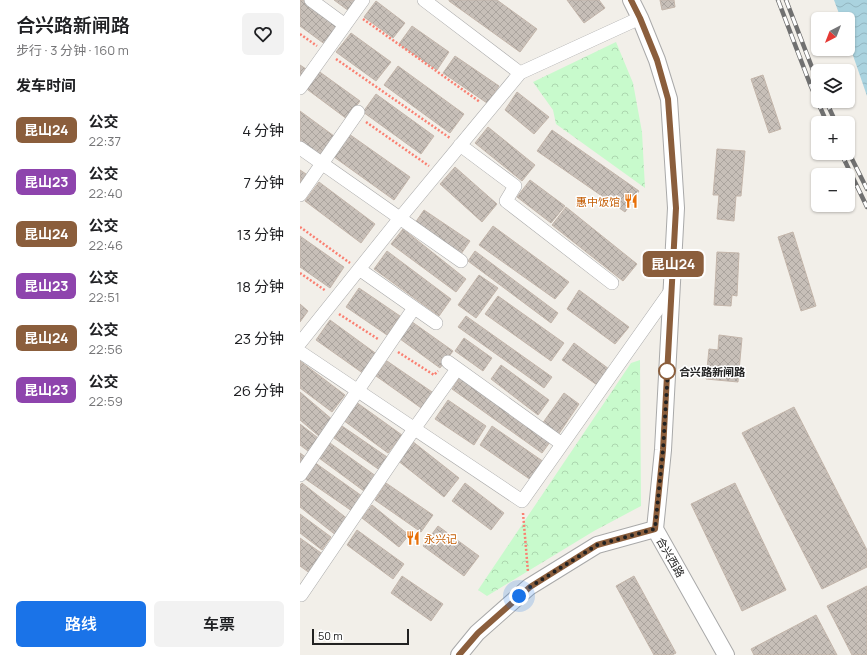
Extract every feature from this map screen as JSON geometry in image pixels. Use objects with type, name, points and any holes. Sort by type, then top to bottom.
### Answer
[{"type":"street","points":[[311,0],[345,26]]},
{"type":"street","points":[[300,88],[363,0]]},
{"type":"street","points":[[424,0],[520,73]]},
{"type":"street","name":"合兴西路","points":[[631,0],[657,60],[668,99],[676,208],[663,450],[655,529],[726,655]]},
{"type":"street","points":[[300,343],[400,218],[520,73],[640,18]]},
{"type":"street","points":[[300,195],[357,114]]},
{"type":"street","points":[[460,145],[515,186],[506,201],[612,283]]},
{"type":"street","points":[[300,148],[461,261]]},
{"type":"street","points":[[359,269],[436,324]]},
{"type":"street","points":[[300,352],[522,501],[672,289]]},
{"type":"street","points":[[300,475],[414,308]]},
{"type":"street","points":[[301,595],[414,429],[452,365],[562,444]]},
{"type":"street","points":[[459,655],[478,633],[530,587],[597,545],[655,529]]},
{"type":"path","points":[[354,12],[490,109]]},
{"type":"path","points":[[300,34],[460,145]]},
{"type":"path","points":[[357,114],[438,172]]},
{"type":"path","points":[[300,227],[359,269]]},
{"type":"path","points":[[300,274],[336,297]]},
{"type":"path","points":[[522,501],[530,587]]},
{"type":"green space","points":[[616,42],[633,83],[642,132],[645,188],[556,124],[553,110],[533,82]]},
{"type":"green space","points":[[640,360],[641,506],[594,531],[487,596],[478,590],[631,363]]},
{"type":"water","points":[[834,0],[867,0],[867,96],[853,56],[855,56],[855,12],[838,12]]},
{"type":"building","points":[[300,0],[305,0],[341,27],[326,45],[300,26]]},
{"type":"building","points":[[334,0],[357,0],[349,11]]},
{"type":"building","points":[[449,0],[497,0],[537,29],[520,52]]},
{"type":"building","points":[[567,0],[599,0],[605,8],[584,23]]},
{"type":"building","points":[[660,0],[674,0],[675,7],[662,10]]},
{"type":"building","points":[[376,1],[405,23],[393,38],[364,17]]},
{"type":"building","points":[[412,26],[449,52],[437,70],[399,44]]},
{"type":"building","points":[[351,33],[391,62],[376,81],[336,52]]},
{"type":"building","points":[[455,56],[499,86],[487,103],[443,73]]},
{"type":"building","points":[[300,65],[309,71],[300,83]]},
{"type":"building","points":[[398,66],[464,114],[450,133],[384,85]]},
{"type":"building","points":[[317,70],[360,101],[347,119],[304,87]]},
{"type":"building","points":[[763,75],[781,129],[769,133],[751,79]]},
{"type":"building","points":[[517,92],[549,117],[534,134],[505,110]]},
{"type":"building","points":[[376,94],[434,136],[421,154],[363,112]]},
{"type":"building","points":[[300,111],[334,136],[319,156],[300,142]]},
{"type":"building","points":[[488,127],[535,165],[522,181],[475,143]]},
{"type":"building","points":[[552,130],[639,191],[625,212],[537,151]]},
{"type":"building","points":[[349,134],[410,177],[394,200],[334,157]]},
{"type":"building","points":[[717,149],[745,151],[741,196],[736,196],[734,221],[717,219],[719,195],[713,195]]},
{"type":"building","points":[[455,167],[497,204],[482,222],[440,184]]},
{"type":"building","points":[[300,170],[306,174],[300,183]]},
{"type":"building","points":[[530,180],[565,206],[551,223],[517,197]]},
{"type":"building","points":[[319,182],[375,224],[361,243],[305,201]]},
{"type":"building","points":[[566,207],[637,264],[623,281],[552,225]]},
{"type":"building","points":[[424,210],[470,241],[461,254],[415,223]]},
{"type":"building","points":[[493,226],[569,282],[555,299],[479,245]]},
{"type":"building","points":[[403,229],[466,279],[456,292],[391,244]]},
{"type":"building","points":[[793,232],[816,306],[801,311],[778,237]]},
{"type":"building","points":[[300,236],[344,267],[330,288],[300,267]]},
{"type":"building","points":[[387,251],[451,299],[439,316],[374,269]]},
{"type":"building","points":[[475,251],[558,313],[551,323],[468,261]]},
{"type":"building","points":[[717,252],[739,253],[737,296],[732,295],[731,306],[714,305]]},
{"type":"building","points":[[479,275],[498,288],[476,318],[458,305]]},
{"type":"building","points":[[359,288],[400,316],[387,335],[346,307]]},
{"type":"building","points":[[579,290],[629,327],[615,344],[567,309]]},
{"type":"building","points":[[498,296],[564,343],[551,361],[485,314]]},
{"type":"building","points":[[300,304],[308,311],[300,322]]},
{"type":"building","points":[[466,316],[552,377],[544,388],[458,327]]},
{"type":"building","points":[[408,319],[453,351],[440,368],[396,336]]},
{"type":"building","points":[[330,320],[378,355],[364,374],[316,340]]},
{"type":"building","points":[[719,335],[742,338],[738,382],[706,379],[709,349],[718,350]]},
{"type":"building","points":[[464,338],[492,358],[483,371],[455,351]]},
{"type":"building","points":[[574,343],[609,369],[597,385],[562,360]]},
{"type":"building","points":[[300,361],[345,395],[332,412],[300,388]]},
{"type":"building","points":[[387,361],[435,394],[424,410],[376,376]]},
{"type":"building","points":[[501,365],[549,400],[538,415],[491,379]]},
{"type":"building","points":[[460,377],[550,442],[542,453],[452,389]]},
{"type":"building","points":[[300,392],[334,421],[320,437],[300,420]]},
{"type":"building","points":[[564,393],[579,404],[558,435],[542,424]]},
{"type":"building","points":[[448,400],[486,426],[474,445],[435,419]]},
{"type":"building","points":[[356,402],[402,435],[388,453],[343,420]]},
{"type":"building","points":[[794,407],[867,550],[867,567],[822,589],[742,433]]},
{"type":"building","points":[[300,424],[322,441],[312,454],[300,445]]},
{"type":"building","points":[[342,426],[390,459],[381,471],[334,438]]},
{"type":"building","points":[[492,426],[544,462],[531,480],[480,445]]},
{"type":"building","points":[[412,441],[459,478],[444,497],[397,460]]},
{"type":"building","points":[[330,443],[380,479],[368,494],[319,458]]},
{"type":"building","points":[[300,453],[307,458],[300,469]]},
{"type":"building","points":[[314,462],[362,496],[352,511],[304,478]]},
{"type":"building","points":[[302,483],[349,520],[337,536],[300,507],[300,485]]},
{"type":"building","points":[[386,483],[433,515],[421,532],[375,500]]},
{"type":"building","points":[[465,483],[504,513],[491,530],[452,501]]},
{"type":"building","points":[[735,483],[786,590],[742,611],[691,504]]},
{"type":"building","points":[[372,505],[409,535],[399,547],[362,518]]},
{"type":"building","points":[[300,514],[331,537],[322,550],[300,533]]},
{"type":"building","points":[[438,526],[479,556],[464,576],[423,546]]},
{"type":"building","points":[[357,530],[404,564],[393,579],[347,545]]},
{"type":"building","points":[[300,538],[324,555],[311,574],[300,566]]},
{"type":"building","points":[[402,576],[443,604],[431,621],[391,593]]},
{"type":"building","points":[[634,576],[676,653],[672,655],[654,655],[616,586]]},
{"type":"building","points":[[867,586],[867,655],[852,655],[827,606]]},
{"type":"building","points":[[816,615],[837,655],[754,655],[751,649]]},
{"type":"railway","points":[[778,0],[824,116]]},
{"type":"railway","points":[[786,0],[811,65]]},
{"type":"railway","points":[[829,108],[833,116]]},
{"type":"railway","points":[[844,160],[867,207]]},
{"type":"railway","points":[[852,160],[867,189]]},
{"type":"bus line","name":"昆山24","points":[[459,655],[478,633],[530,587],[597,545],[655,529],[663,450],[676,208],[668,99],[657,60],[631,0]]},
{"type":"place","name":"惠中饭馆","points":[[631,201]]},
{"type":"place","name":"合兴路新闸路","points":[[667,371]]},
{"type":"place","name":"永兴记","points":[[413,538]]},
{"type":"route","points":[[519,596],[530,587],[597,545],[655,529],[663,450],[668,370],[667,371]]}]
